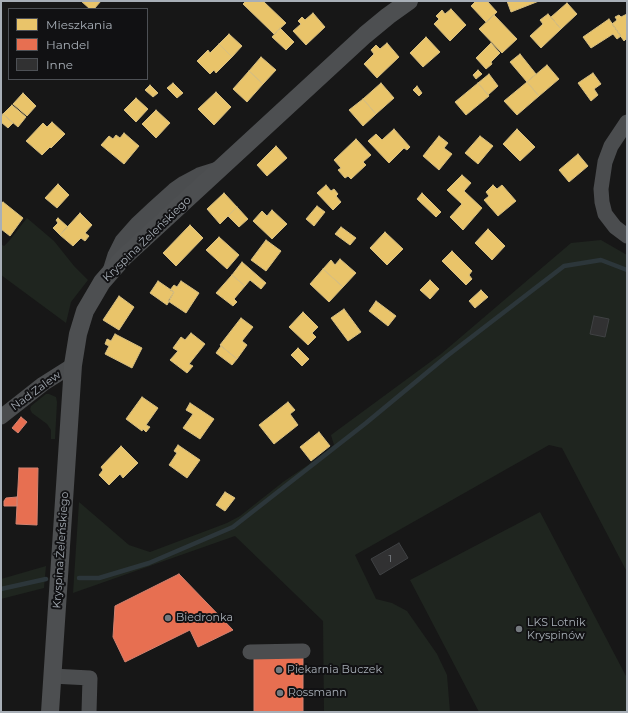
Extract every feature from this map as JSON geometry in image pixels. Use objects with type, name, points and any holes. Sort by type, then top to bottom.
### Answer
[{"type":"main road","name":"Kryspina Żeleńskiego","points":[[50,712],[73,365],[78,334],[85,311],[102,282],[110,273],[365,35],[409,1]]},
{"type":"street","points":[[627,122],[612,146],[605,162],[601,189],[605,214],[615,227],[627,236]]},
{"type":"street","name":"Nad Zalew","points":[[1,417],[43,384],[73,365]]},
{"type":"street","points":[[250,652],[304,651]]},
{"type":"street","points":[[52,676],[90,678],[89,712]]},
{"type":"shaded area","points":[[27,218],[54,241],[74,266],[88,280],[71,302],[66,323],[1,275],[1,244],[4,246],[9,241]]},
{"type":"shaded area","points":[[601,240],[627,255],[627,572],[562,448],[549,445],[355,555],[376,599],[392,603],[407,611],[437,654],[447,675],[450,712],[324,712],[323,621],[235,536],[73,593],[79,502],[129,545],[150,552],[227,523],[240,516],[283,482],[334,445],[331,435],[441,354],[571,243]]},
{"type":"shaded area","points":[[46,394],[56,397],[57,402],[55,439],[51,439],[51,430],[47,424],[32,413],[30,409],[31,406]]},
{"type":"shaded area","name":"LKS Lotnik Kryspinów","points":[[540,512],[627,678],[627,712],[479,712],[410,580]]},
{"type":"shaded area","points":[[46,566],[44,588],[1,599],[1,579]]},
{"type":"building: Mieszkania","points":[[81,1],[101,1],[95,8],[89,8]]},
{"type":"building: Mieszkania","points":[[246,1],[263,1],[286,23],[274,34],[243,4]]},
{"type":"building: Mieszkania","points":[[476,1],[487,1],[497,12],[486,22],[471,6]]},
{"type":"building: Mieszkania","points":[[507,1],[539,1],[511,12]]},
{"type":"building: Mieszkania","points":[[567,3],[577,14],[561,29],[551,17]]},
{"type":"building: Mieszkania","points":[[451,9],[466,25],[450,41],[434,24],[439,19],[436,16],[442,10],[445,14]]},
{"type":"building: Mieszkania","points":[[313,13],[325,27],[306,45],[293,31],[301,24],[298,21],[302,17],[305,20]]},
{"type":"building: Mieszkania","points":[[548,14],[561,29],[541,48],[530,36],[543,24],[540,20]]},
{"type":"building: Mieszkania","points":[[627,14],[627,38],[624,41],[612,24],[617,20],[615,17],[619,15],[621,17]]},
{"type":"building: Mieszkania","points":[[494,15],[517,39],[502,53],[479,29]]},
{"type":"building: Mieszkania","points":[[609,19],[621,36],[617,39],[613,34],[591,48],[583,37]]},
{"type":"building: Mieszkania","points":[[280,28],[294,42],[286,50],[272,37]]},
{"type":"building: Mieszkania","points":[[229,34],[242,46],[232,57],[219,44]]},
{"type":"building: Mieszkania","points":[[426,37],[440,52],[423,67],[410,53]]},
{"type":"building: Mieszkania","points":[[387,43],[399,57],[377,78],[364,64],[374,54],[371,50],[376,45],[380,49]]},
{"type":"building: Mieszkania","points":[[491,43],[500,53],[491,62],[492,64],[486,69],[476,58]]},
{"type":"building: Mieszkania","points":[[219,44],[232,57],[216,73],[214,70],[210,74],[197,61],[208,50],[210,53]]},
{"type":"building: Mieszkania","points":[[520,54],[536,74],[527,82],[510,62]]},
{"type":"building: Mieszkania","points":[[261,57],[276,70],[263,84],[249,71]]},
{"type":"building: Mieszkania","points":[[547,65],[559,79],[539,96],[527,82]]},
{"type":"building: Mieszkania","points":[[478,70],[482,74],[476,79],[473,75]]},
{"type":"building: Mieszkania","points":[[249,71],[263,84],[247,102],[233,89]]},
{"type":"building: Mieszkania","points":[[593,73],[601,84],[594,89],[598,95],[591,101],[578,83]]},
{"type":"building: Mieszkania","points":[[489,74],[498,86],[488,95],[478,83]]},
{"type":"building: Mieszkania","points":[[527,82],[539,96],[517,115],[504,101]]},
{"type":"building: Mieszkania","points":[[173,83],[183,93],[177,98],[167,88]]},
{"type":"building: Mieszkania","points":[[381,83],[394,98],[376,114],[363,99]]},
{"type":"building: Mieszkania","points":[[478,83],[489,96],[466,115],[455,102]]},
{"type":"building: Mieszkania","points":[[150,85],[158,93],[153,97],[145,90]]},
{"type":"building: Mieszkania","points":[[417,86],[422,93],[419,96],[413,90]]},
{"type":"building: Mieszkania","points":[[216,92],[231,107],[214,125],[198,109]]},
{"type":"building: Mieszkania","points":[[23,93],[36,106],[27,116],[13,104]]},
{"type":"building: Mieszkania","points":[[136,98],[148,109],[136,122],[124,110]]},
{"type":"building: Mieszkania","points":[[363,99],[376,114],[363,126],[349,110]]},
{"type":"building: Mieszkania","points":[[12,105],[26,117],[18,127],[3,114]]},
{"type":"building: Mieszkania","points":[[156,110],[170,123],[156,138],[142,124]]},
{"type":"building: Mieszkania","points":[[3,114],[13,123],[8,128],[1,122],[1,117]]},
{"type":"building: Mieszkania","points":[[52,122],[65,134],[42,155],[26,141],[43,123],[47,127]]},
{"type":"building: Mieszkania","points":[[394,129],[410,147],[407,150],[404,148],[389,163],[368,141],[376,134],[382,140]]},
{"type":"building: Mieszkania","points":[[517,129],[535,147],[520,161],[503,144]]},
{"type":"building: Mieszkania","points":[[124,133],[139,146],[124,164],[101,145],[109,136],[113,139],[116,135],[120,138]]},
{"type":"building: Mieszkania","points":[[439,136],[448,143],[444,148],[452,154],[439,170],[423,156]]},
{"type":"building: Mieszkania","points":[[480,136],[493,146],[478,164],[465,153]]},
{"type":"building: Mieszkania","points":[[356,139],[371,155],[363,162],[366,165],[351,179],[348,176],[345,178],[338,170],[341,168],[334,160]]},
{"type":"building: Mieszkania","points":[[276,146],[287,158],[267,176],[257,165]]},
{"type":"building: Mieszkania","points":[[578,154],[588,166],[569,182],[559,170]]},
{"type":"building: Mieszkania","points":[[462,175],[471,183],[464,191],[482,208],[463,230],[450,217],[462,204],[447,190]]},
{"type":"building: Mieszkania","points":[[58,184],[69,195],[57,208],[45,198]]},
{"type":"building: Mieszkania","points":[[326,185],[331,191],[334,189],[338,194],[336,196],[341,202],[333,210],[317,193]]},
{"type":"building: Mieszkania","points":[[493,185],[497,189],[502,185],[516,201],[498,216],[484,200],[489,196],[486,192]]},
{"type":"building: Mieszkania","points":[[224,193],[237,207],[220,224],[207,209]]},
{"type":"building: Mieszkania","points":[[422,193],[441,212],[436,217],[417,199]]},
{"type":"building: Mieszkania","points":[[3,202],[23,218],[10,236],[1,229],[1,204]]},
{"type":"building: Mieszkania","points":[[317,206],[325,212],[314,226],[306,219]]},
{"type":"building: Mieszkania","points":[[237,207],[248,219],[239,227],[228,216]]},
{"type":"building: Mieszkania","points":[[272,210],[287,224],[272,239],[253,221],[262,211],[267,216]]},
{"type":"building: Mieszkania","points":[[80,213],[92,225],[85,233],[89,236],[85,241],[81,238],[73,246],[60,235]]},
{"type":"building: Mieszkania","points":[[58,218],[68,227],[60,235],[53,228],[58,223],[56,220]]},
{"type":"building: Mieszkania","points":[[190,225],[203,238],[176,266],[163,253]]},
{"type":"building: Mieszkania","points":[[341,227],[356,238],[350,245],[335,234]]},
{"type":"building: Mieszkania","points":[[488,229],[505,246],[492,260],[475,243]]},
{"type":"building: Mieszkania","points":[[385,232],[403,249],[387,265],[370,248]]},
{"type":"building: Mieszkania","points":[[219,237],[239,255],[227,269],[206,250]]},
{"type":"building: Mieszkania","points":[[266,240],[281,251],[266,271],[251,260]]},
{"type":"building: Mieszkania","points":[[452,251],[472,271],[469,275],[472,279],[466,285],[442,261]]},
{"type":"building: Mieszkania","points":[[340,259],[356,273],[343,287],[323,269],[331,260],[335,265]]},
{"type":"building: Mieszkania","points":[[242,262],[266,283],[261,289],[250,280],[245,286],[232,275]]},
{"type":"building: Mieszkania","points":[[323,269],[343,287],[329,302],[310,284]]},
{"type":"building: Mieszkania","points":[[232,275],[245,286],[234,299],[237,302],[233,306],[216,293]]},
{"type":"building: Mieszkania","points":[[430,280],[439,289],[430,299],[420,290]]},
{"type":"building: Mieszkania","points":[[158,281],[174,292],[167,305],[150,293]]},
{"type":"building: Mieszkania","points":[[181,281],[199,293],[186,313],[168,301],[174,292],[170,290],[174,285],[177,287]]},
{"type":"building: Mieszkania","points":[[481,290],[488,297],[475,308],[469,301]]},
{"type":"building: Mieszkania","points":[[119,296],[134,307],[119,330],[103,320]]},
{"type":"building: Mieszkania","points":[[376,301],[396,316],[388,326],[369,311]]},
{"type":"building: Mieszkania","points":[[344,309],[361,332],[348,341],[331,318]]},
{"type":"building: Mieszkania","points":[[303,312],[318,327],[312,333],[316,337],[308,345],[289,327]]},
{"type":"building: Mieszkania","points":[[241,318],[253,327],[242,341],[247,345],[237,359],[220,345]]},
{"type":"building: Mieszkania","points":[[191,333],[205,344],[189,364],[193,366],[187,373],[170,360],[178,351],[173,348],[181,337],[185,340]]},
{"type":"building: Mieszkania","points":[[115,334],[142,348],[132,368],[105,354],[109,346],[105,344],[107,339],[111,341]]},
{"type":"building: Mieszkania","points":[[221,346],[237,359],[232,365],[216,353]]},
{"type":"building: Mieszkania","points":[[298,348],[309,359],[302,366],[291,355]]},
{"type":"building: Mieszkania","points":[[142,397],[158,408],[146,425],[150,427],[146,432],[143,429],[142,431],[126,419]]},
{"type":"building: Mieszkania","points":[[288,402],[295,410],[290,414],[298,425],[274,444],[259,425]]},
{"type":"building: Mieszkania","points":[[190,403],[214,419],[200,439],[183,428],[193,414],[186,410]]},
{"type":"building: Mieszkania","points":[[319,432],[330,446],[311,461],[300,447]]},
{"type":"building: Mieszkania","points":[[178,445],[200,460],[187,478],[169,465],[177,453],[174,451]]},
{"type":"building: Mieszkania","points":[[121,446],[138,463],[123,478],[120,474],[109,485],[99,475],[103,470],[101,467]]},
{"type":"building: Mieszkania","points":[[225,492],[235,498],[225,511],[216,505]]},
{"type":"building: Handel","points":[[21,417],[27,422],[18,433],[12,428]]},
{"type":"building: Handel","points":[[19,468],[38,468],[37,525],[16,524]]},
{"type":"building: Handel","points":[[17,497],[17,506],[4,506],[4,501],[6,498]]},
{"type":"building: Handel","name":"Biedronka","points":[[179,574],[233,630],[198,647],[190,630],[125,662],[113,637],[115,606]]},
{"type":"building: Handel","points":[[254,656],[303,656],[303,712],[254,712]]},
{"type":"building: Inne","points":[[594,316],[609,319],[605,337],[590,334]]},
{"type":"building: Inne","points":[[399,543],[408,558],[380,575],[371,559]]},
{"type":"waterway","points":[[79,578],[99,578],[149,563],[233,527],[366,423],[447,356],[564,266],[601,260],[627,270]]},
{"type":"waterway","points":[[1,589],[46,579]]},
{"type":"place","name":"Biedronka","points":[[168,618]]},
{"type":"place","name":"LKS Lotnik Kryspinów","points":[[519,629]]},
{"type":"place","name":"Piekarnia Buczek","points":[[279,670]]},
{"type":"place","name":"Rossmann","points":[[280,693]]}]
